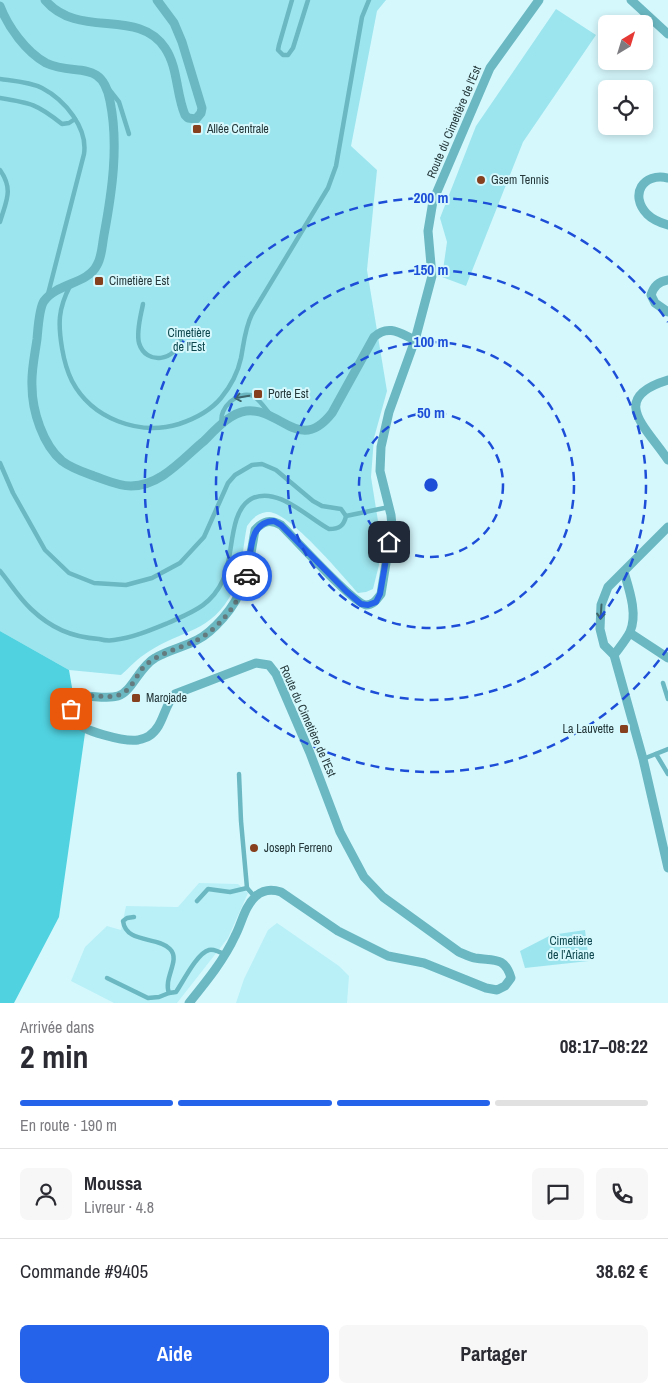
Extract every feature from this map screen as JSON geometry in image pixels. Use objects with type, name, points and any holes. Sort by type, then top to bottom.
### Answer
[{"type":"street","points":[[45,0],[58,13],[67,17],[136,28],[154,36],[164,46],[170,57],[185,115],[188,118],[196,119],[201,113],[202,108],[185,49],[174,24],[157,0]]},
{"type":"street","name":"Route du Cimetière de l'Est","points":[[255,897],[267,890],[281,892],[338,931],[364,946],[388,956],[424,963],[486,988],[498,990],[505,986],[511,978],[509,969],[504,963],[493,959],[474,958],[459,952],[383,897],[364,877],[340,832],[310,753],[276,674],[269,665],[256,663],[175,694],[170,699],[162,722],[155,732],[137,740],[108,736],[82,727],[71,716],[72,706],[79,698],[84,696],[117,696],[123,694],[131,686],[139,672],[155,658],[198,640],[215,627],[232,608],[240,594],[248,572],[255,530],[260,524],[267,521],[274,521],[281,525],[361,604],[368,605],[376,602],[380,594],[392,526],[380,471],[381,447],[389,412],[415,340],[432,276],[428,231],[433,201],[490,68],[539,0]]},
{"type":"street","points":[[631,0],[668,34]]},
{"type":"street","points":[[0,6],[8,22],[36,56],[56,67],[93,73],[103,80],[108,88],[113,121],[113,175],[98,265],[87,276],[55,290],[42,303],[32,388],[42,435],[50,449],[63,462],[79,471],[115,483],[131,486],[145,484],[168,472],[222,424],[240,413],[256,411],[287,426],[300,430],[314,429],[323,424],[332,413],[374,337],[381,331],[390,330],[415,340]]},
{"type":"street","points":[[668,178],[652,177],[640,188],[639,196],[641,206],[648,215],[668,225]]},
{"type":"street","points":[[668,280],[658,283],[653,288],[651,296],[655,303],[668,312]]},
{"type":"street","points":[[668,380],[648,387],[640,393],[635,404],[635,412],[668,460]]},
{"type":"street","points":[[668,527],[608,587],[601,605],[600,629],[604,645],[614,655],[643,759],[668,868]]},
{"type":"street","points":[[614,655],[630,633],[633,616],[624,572]]},
{"type":"street","points":[[630,633],[668,658]]},
{"type":"street","points":[[189,1003],[224,955],[235,936],[245,910],[255,897]]},
{"type":"lane","points":[[292,0],[278,50],[283,55],[288,55],[293,48],[308,0]]},
{"type":"lane","points":[[72,283],[59,314],[63,354],[72,382],[88,403],[123,424],[143,428],[166,427],[189,420],[207,410],[220,399],[238,369],[247,327],[252,314],[328,188],[333,176],[362,17],[369,0]]},
{"type":"lane","points":[[0,79],[42,88],[61,102],[75,119],[84,136],[84,154],[47,296]]},
{"type":"lane","points":[[108,88],[119,102],[129,134]]},
{"type":"lane","points":[[0,98],[28,102],[47,112],[62,124],[69,123],[75,119]]},
{"type":"lane","points":[[0,170],[9,190],[0,222]]},
{"type":"lane","points":[[143,304],[138,337],[139,345],[146,354],[158,358],[170,356],[178,347],[181,339]]},
{"type":"lane","points":[[222,424],[221,419],[227,406],[234,399],[244,395],[258,399],[271,417]]},
{"type":"lane","points":[[0,463],[12,493],[45,550],[68,573],[94,583],[126,585],[152,578],[180,563],[204,537],[228,483],[234,475],[252,465],[262,464],[276,470],[313,501],[322,506],[341,509],[346,516]]},
{"type":"lane","points":[[0,571],[30,608],[52,626],[80,638],[113,640],[149,631],[199,609],[207,602],[223,581],[239,514],[243,506],[250,500],[258,496],[283,500],[329,529],[336,529],[342,526],[346,516]]},
{"type":"lane","points":[[346,516],[389,507]]},
{"type":"lane","points":[[663,683],[668,699]]},
{"type":"lane","points":[[643,759],[668,748]]},
{"type":"lane","points":[[656,754],[668,774]]},
{"type":"lane","points":[[239,774],[247,888],[255,897]]},
{"type":"lane","points":[[197,900],[208,889],[230,892],[247,888]]},
{"type":"lane","points":[[134,917],[123,921],[128,932],[137,937],[167,946],[175,957],[167,987],[169,994]]},
{"type":"lane","points":[[107,978],[148,998],[159,997],[176,992],[200,956],[209,950],[219,951],[224,955]]},
{"type":"shaded area","points":[[0,631],[69,670],[75,705],[86,726],[59,917],[14,1003],[0,1003]]},
{"type":"shaded area","points":[[199,883],[238,884],[248,893],[228,938],[177,1003],[114,1003],[71,981],[85,947],[107,926],[121,930],[126,906],[178,907]]},
{"type":"shaded area","points":[[277,923],[339,966],[349,976],[347,1003],[236,1003],[244,979],[268,930]]},
{"type":"green space","name":"Cimetière de l'Est","points":[[0,0],[386,0],[377,11],[351,146],[377,170],[367,270],[387,391],[374,438],[371,477],[378,521],[379,565],[373,589],[358,593],[302,533],[278,515],[265,512],[256,516],[247,526],[236,584],[225,605],[206,623],[148,652],[121,675],[69,670],[0,631]]},
{"type":"green space","name":"Gsem Tennis","points":[[556,9],[596,35],[523,142],[466,286],[442,277],[447,242],[440,218],[476,126]]},
{"type":"green space","name":"Cimetière de l’Ariane","points":[[585,930],[589,961],[525,968],[520,951],[551,935]]},
{"type":"way so far","points":[[71,709],[75,701],[84,696],[117,696],[123,694],[131,686],[145,665],[155,658],[198,640],[215,627],[232,608],[237,601],[247,576]]},
{"type":"place","name":"Allée Centrale","points":[[197,129]]},
{"type":"place","name":"Gsem Tennis","points":[[481,180]]},
{"type":"place","name":"Cimetière Est","points":[[99,281]]},
{"type":"place","name":"Porte Est","points":[[258,394]]},
{"type":"place","name":"Marojade","points":[[136,698]]},
{"type":"place","name":"La Lauvette","points":[[624,729]]},
{"type":"place","name":"Joseph Ferreno","points":[[254,848]]},
{"type":"route","points":[[247,576],[255,530],[260,524],[274,521],[281,525],[346,591],[361,604],[368,605],[376,602],[380,594],[389,542]]}]
